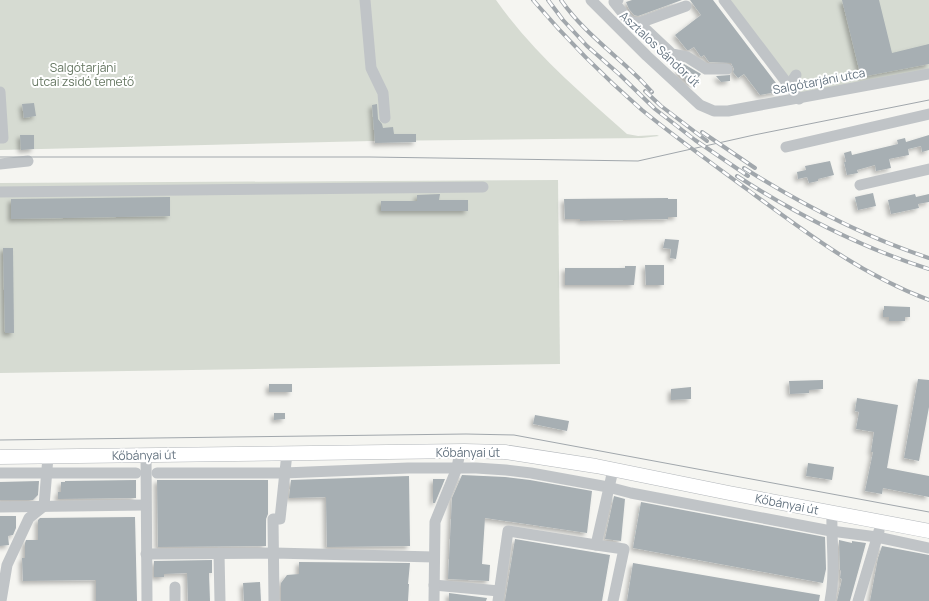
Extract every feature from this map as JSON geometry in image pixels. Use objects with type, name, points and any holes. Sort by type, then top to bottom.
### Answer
[{"type":"main road","name":"Kőbányai út","points":[[0,458],[490,451],[523,454],[613,470],[929,531]]},
{"type":"street","points":[[365,0],[371,68],[383,92],[385,118]]},
{"type":"street","name":"Asztalos Sándor út","points":[[591,0],[647,56],[700,105],[714,111]]},
{"type":"street","points":[[618,0],[614,2],[630,22],[639,23],[686,6]]},
{"type":"street","points":[[724,0],[799,99]]},
{"type":"street","points":[[639,23],[672,54],[687,57],[706,69],[727,69]]},
{"type":"street","name":"Salgótarjáni utca","points":[[714,111],[728,111],[799,99],[929,74]]},
{"type":"street","points":[[789,86],[796,75]]},
{"type":"street","points":[[0,92],[1,138]]},
{"type":"street","points":[[786,147],[929,114]]},
{"type":"street","points":[[0,164],[28,161]]},
{"type":"street","points":[[860,185],[929,169]]},
{"type":"street","points":[[0,192],[483,187]]},
{"type":"street","points":[[442,451],[457,468]]},
{"type":"street","points":[[434,601],[436,522],[457,468],[460,451]]},
{"type":"street","points":[[274,601],[273,519],[280,519],[287,453]]},
{"type":"street","points":[[146,455],[145,505],[147,601]]},
{"type":"street","points":[[1,601],[10,559],[29,518],[44,506],[48,457]]},
{"type":"street","points":[[157,473],[284,473],[408,468],[506,470],[608,487],[631,493],[831,531],[877,537],[929,548]]},
{"type":"street","points":[[596,545],[613,470]]},
{"type":"street","points":[[0,473],[136,473]]},
{"type":"street","points":[[0,507],[145,505]]},
{"type":"street","points":[[830,601],[834,562],[831,531],[832,513]]},
{"type":"street","points":[[858,601],[881,522]]},
{"type":"street","points":[[434,585],[498,596],[508,531],[624,549],[613,601]]},
{"type":"street","points":[[219,553],[220,601]]},
{"type":"street","points":[[146,554],[274,553],[434,557]]},
{"type":"street","points":[[174,601],[175,587]]},
{"type":"green space","name":"Salgótarjáni utcai zsidó temető","points":[[0,0],[496,0],[525,37],[557,71],[627,134],[638,136],[659,136],[642,138],[372,141],[0,150]]},
{"type":"green space","points":[[730,0],[929,0],[929,70],[800,94]]},
{"type":"green space","points":[[558,180],[560,364],[0,373],[0,183]]},
{"type":"building","points":[[632,0],[682,0],[638,16],[634,15],[626,2]]},
{"type":"building","points":[[690,0],[713,0],[782,91],[760,95],[744,74],[738,78],[733,72],[734,69],[731,63],[709,62],[704,55],[701,57],[694,47],[687,50],[675,35],[701,15]]},
{"type":"building","points":[[842,0],[879,0],[892,53],[929,44],[929,64],[861,77]]},
{"type":"building","points":[[684,64],[701,74],[692,85],[677,72]]},
{"type":"building","points":[[730,75],[730,81],[721,82],[716,76]]},
{"type":"building","points":[[34,103],[36,116],[24,118],[22,104]]},
{"type":"building","points":[[377,104],[378,119],[383,128],[393,127],[394,134],[416,134],[416,142],[375,143],[372,105]]},
{"type":"building","points":[[20,135],[34,135],[34,149],[21,150]]},
{"type":"building","points":[[929,135],[929,150],[922,152],[921,146],[908,149],[909,155],[889,159],[891,168],[876,171],[875,165],[857,170],[858,173],[847,175],[844,162],[846,162],[844,153],[851,151],[852,155],[898,144],[897,140],[905,138],[906,142]]},
{"type":"building","points":[[830,161],[834,175],[809,183],[807,177],[798,179],[797,172],[806,170],[805,166]]},
{"type":"building","points":[[873,193],[876,206],[858,210],[855,197]]},
{"type":"building","points":[[440,194],[439,200],[468,200],[468,211],[381,211],[381,201],[417,201],[417,195]]},
{"type":"building","points":[[915,194],[916,197],[929,194],[929,202],[918,204],[919,208],[891,214],[888,200]]},
{"type":"building","points":[[170,197],[170,216],[11,219],[11,199]]},
{"type":"building","points":[[564,199],[677,199],[677,217],[668,217],[668,219],[580,221],[580,219],[565,219]]},
{"type":"building","points":[[665,239],[679,240],[676,259],[670,258],[671,249],[663,248]]},
{"type":"building","points":[[3,248],[13,248],[14,333],[5,333]]},
{"type":"building","points":[[645,265],[664,265],[664,285],[646,285]]},
{"type":"building","points":[[625,266],[636,266],[634,285],[565,285],[565,268],[625,268]]},
{"type":"building","points":[[884,306],[910,307],[910,317],[905,317],[905,321],[889,321],[889,317],[883,317]]},
{"type":"building","points":[[918,379],[929,380],[929,407],[919,461],[904,458]]},
{"type":"building","points":[[823,380],[823,389],[809,390],[809,393],[790,394],[789,381]]},
{"type":"building","points":[[269,384],[292,384],[292,392],[269,392]]},
{"type":"building","points":[[691,387],[691,399],[671,400],[671,389]]},
{"type":"building","points":[[857,398],[898,405],[887,468],[929,476],[929,497],[883,488],[882,494],[865,491],[873,452],[871,452],[874,432],[856,429],[859,412],[855,411]]},
{"type":"building","points":[[274,413],[285,413],[285,419],[274,420]]},
{"type":"building","points":[[535,415],[569,421],[567,431],[533,424]]},
{"type":"building","points":[[808,463],[834,467],[832,480],[806,476]]},
{"type":"building","points":[[462,475],[530,480],[592,491],[587,533],[485,518],[482,564],[490,565],[489,581],[448,579],[452,498]]},
{"type":"building","points":[[409,476],[410,546],[327,547],[326,497],[289,498],[291,480]]},
{"type":"building","points":[[433,479],[445,479],[435,503],[433,503]]},
{"type":"building","points":[[136,480],[136,498],[58,499],[58,492],[61,492],[61,482],[65,481]]},
{"type":"building","points":[[157,480],[268,480],[266,546],[158,547]]},
{"type":"building","points":[[39,481],[38,495],[33,500],[0,500],[0,482]]},
{"type":"building","points":[[614,496],[625,499],[621,541],[605,539]]},
{"type":"building","points":[[641,502],[825,537],[826,569],[823,583],[633,548]]},
{"type":"building","points":[[0,516],[16,516],[16,528],[13,535],[8,536],[9,545],[0,546]]},
{"type":"building","points":[[135,517],[137,601],[96,601],[96,580],[23,581],[22,558],[25,558],[25,543],[26,540],[38,540],[38,520],[40,518]]},
{"type":"building","points":[[515,539],[610,555],[602,601],[505,601]]},
{"type":"building","points":[[839,540],[852,543],[852,541],[866,543],[850,601],[837,601],[842,579],[840,578]]},
{"type":"building","points":[[882,546],[929,555],[929,601],[870,601],[878,558]]},
{"type":"building","points":[[212,560],[212,573],[209,573],[210,601],[188,601],[187,573],[164,574],[164,577],[154,577],[154,561]]},
{"type":"building","points":[[299,562],[410,563],[408,601],[281,601],[281,583],[287,575],[299,574]]},
{"type":"building","points":[[633,563],[820,595],[819,601],[627,601]]},
{"type":"building","points":[[260,582],[261,601],[244,601],[243,583]]},
{"type":"building","points":[[449,593],[487,598],[486,601],[449,601]]},
{"type":"tram line","points":[[0,157],[370,157],[638,161],[754,135],[929,100]]},
{"type":"tram line","points":[[0,440],[466,434],[514,435],[929,512]]},
{"type":"railway","points":[[533,0],[572,43],[613,84],[642,110],[681,141],[813,237],[880,278],[929,300]]},
{"type":"railway","points":[[548,0],[563,20],[587,46],[619,74],[655,109],[695,140],[748,176]]},
{"type":"railway","points":[[561,0],[583,27],[633,72],[652,92]]},
{"type":"railway","points":[[645,91],[661,106],[707,141]]},
{"type":"railway","points":[[702,132],[755,168]]},
{"type":"railway","points":[[744,168],[834,219],[905,250],[929,258]]},
{"type":"railway","points":[[737,176],[782,204],[830,229],[879,251],[929,269]]}]
